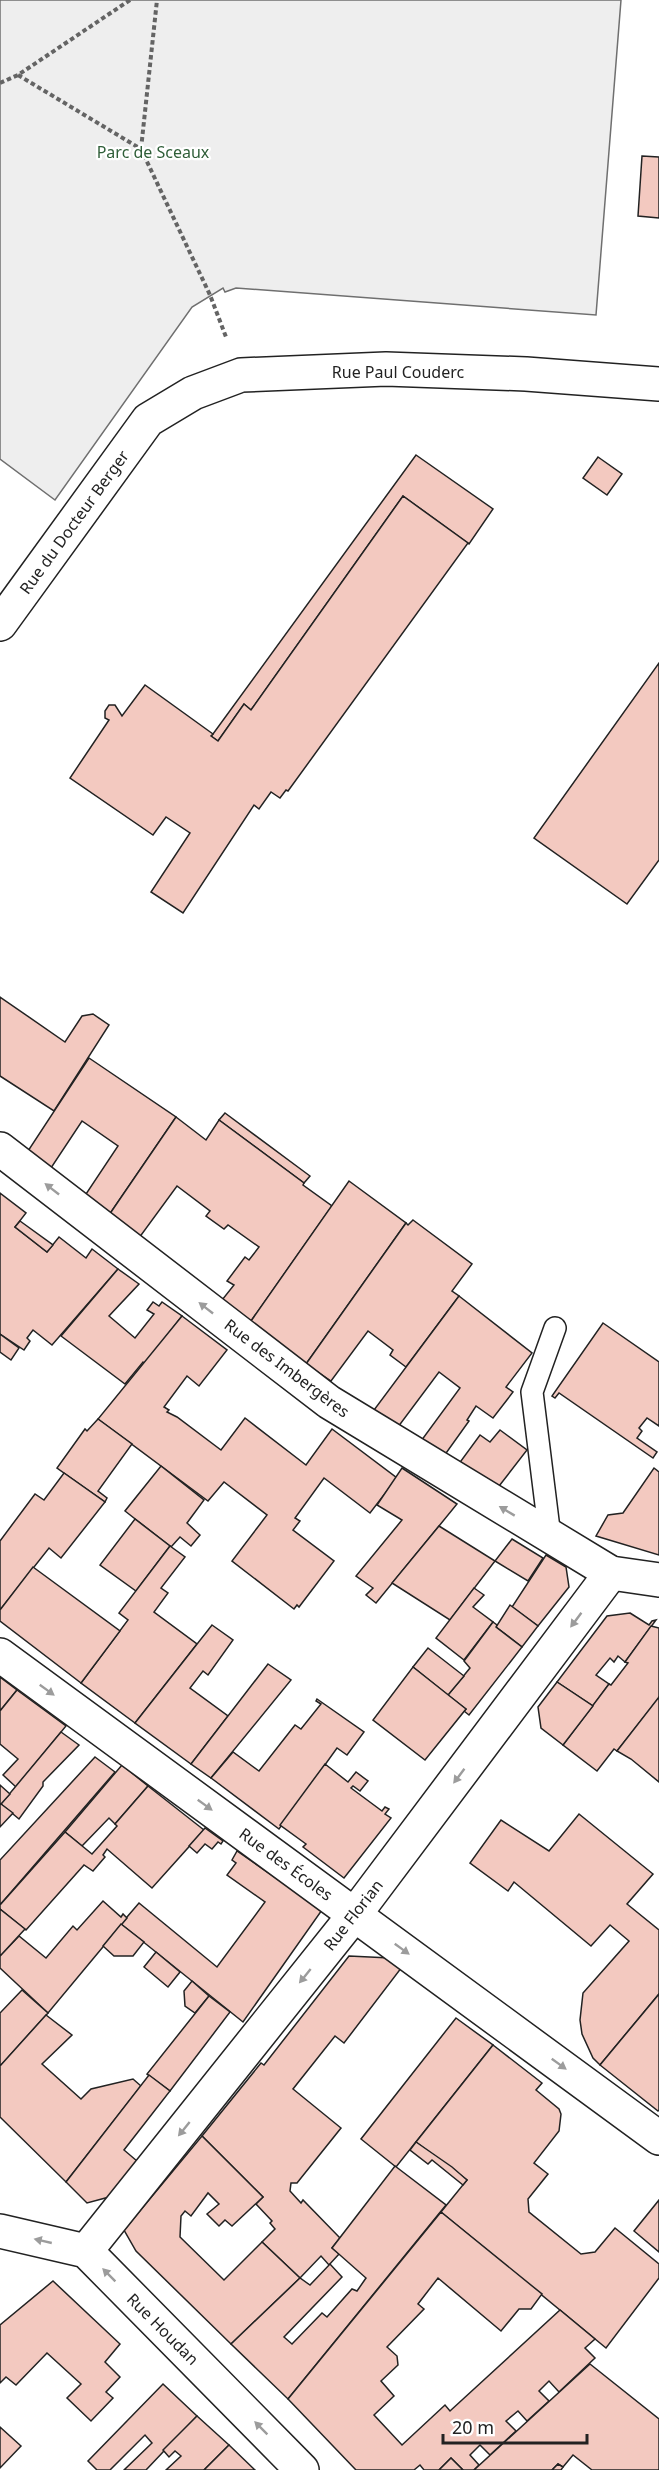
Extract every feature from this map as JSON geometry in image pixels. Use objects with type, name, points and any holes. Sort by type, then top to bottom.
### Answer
[{"type":"street","name":"Rue Paul Couderc","points":[[148,420],[193,393],[241,375],[386,369],[526,374],[659,384]]},
{"type":"street","name":"Rue du Docteur Berger","points":[[0,624],[148,420]]},
{"type":"street","name":"Rue des Imbergères","points":[[0,1149],[328,1402],[611,1573],[659,1580]]},
{"type":"street","name":"Rue Florian","points":[[86,2251],[355,1914],[611,1573]]},
{"type":"street","name":"Rue des Écoles","points":[[0,1655],[659,2138]]},
{"type":"street","points":[[0,2231],[86,2251]]},
{"type":"street","name":"Rue Houdan","points":[[86,2251],[302,2470]]},
{"type":"lane","points":[[550,1537],[532,1392],[555,1328]]},
{"type":"path","points":[[0,83],[18,75],[130,0]]},
{"type":"path","points":[[157,0],[141,149],[210,295]]},
{"type":"path","points":[[18,75],[141,149]]},
{"type":"green space","name":"Parc de Sceaux","points":[[0,0],[621,0],[596,315],[236,288],[225,292],[223,288],[192,307],[55,500],[0,459]]},
{"type":"building","points":[[642,156],[659,157],[659,218],[638,216]]},
{"type":"building","points":[[416,455],[493,509],[469,544],[403,496],[251,710],[244,704],[218,741],[211,736]]},
{"type":"building","points":[[598,457],[622,474],[607,495],[583,478]]},
{"type":"building","points":[[403,496],[468,543],[288,791],[286,790],[280,798],[271,792],[259,809],[254,805],[183,913],[151,892],[190,833],[166,817],[153,835],[70,778],[109,720],[105,718],[105,711],[109,705],[115,705],[122,716],[145,685],[213,734],[211,736],[218,741],[244,704],[251,710]]},
{"type":"building","points":[[659,663],[659,860],[627,904],[534,838]]},
{"type":"building","points":[[0,997],[65,1042],[82,1016],[93,1014],[109,1025],[54,1111],[0,1076]]},
{"type":"building","points":[[89,1058],[176,1117],[109,1215],[84,1197],[118,1146],[82,1121],[49,1171],[26,1154]]},
{"type":"building","points":[[225,1113],[310,1176],[304,1183],[219,1120]]},
{"type":"building","points":[[176,1117],[206,1140],[219,1120],[332,1206],[251,1321],[222,1300],[234,1285],[227,1281],[245,1257],[249,1260],[259,1247],[228,1225],[224,1229],[206,1216],[210,1211],[177,1186],[139,1238],[109,1215]]},
{"type":"building","points":[[349,1181],[406,1223],[306,1364],[251,1321]]},
{"type":"building","points":[[0,1193],[26,1213],[15,1227],[47,1252],[59,1237],[86,1258],[92,1249],[118,1269],[52,1345],[33,1330],[27,1338],[30,1341],[24,1350],[0,1334]]},
{"type":"building","points":[[413,1220],[472,1264],[452,1291],[459,1296],[406,1367],[390,1355],[393,1350],[368,1331],[331,1381],[306,1364],[406,1223],[408,1225]]},
{"type":"building","points":[[20,1221],[53,1245],[47,1252],[15,1227]]},
{"type":"building","points":[[118,1269],[139,1284],[109,1316],[135,1338],[154,1314],[147,1310],[153,1302],[159,1306],[162,1302],[182,1316],[145,1364],[143,1362],[125,1384],[61,1336]]},
{"type":"building","points":[[459,1296],[532,1353],[506,1387],[513,1392],[493,1418],[476,1406],[467,1420],[469,1421],[444,1456],[421,1441],[460,1388],[439,1372],[398,1427],[374,1410]]},
{"type":"building","points":[[182,1316],[227,1350],[199,1386],[187,1376],[164,1407],[169,1410],[167,1412],[221,1450],[245,1418],[306,1465],[332,1429],[397,1478],[370,1513],[324,1478],[295,1518],[300,1521],[293,1530],[334,1561],[299,1607],[297,1605],[294,1609],[232,1561],[267,1515],[224,1482],[208,1501],[98,1419]]},
{"type":"building","points":[[603,1323],[659,1362],[659,1426],[647,1418],[639,1428],[642,1431],[637,1438],[657,1452],[653,1458],[559,1393],[555,1398],[552,1396]]},
{"type":"building","points":[[0,1334],[19,1348],[11,1360],[0,1352]]},
{"type":"building","points":[[98,1419],[132,1444],[98,1491],[107,1498],[105,1502],[57,1468],[85,1429],[87,1431]]},
{"type":"building","points":[[500,1430],[527,1450],[496,1490],[458,1465],[480,1435],[490,1442]]},
{"type":"building","points":[[161,1466],[204,1500],[187,1523],[200,1535],[191,1546],[180,1537],[171,1547],[125,1511]]},
{"type":"building","points":[[402,1468],[457,1504],[376,1603],[366,1595],[373,1588],[356,1576],[402,1520],[377,1505]]},
{"type":"building","points":[[654,1468],[659,1472],[659,1555],[596,1536],[608,1515],[623,1513]]},
{"type":"building","points":[[64,1473],[105,1502],[61,1558],[49,1548],[0,1610],[0,1541],[35,1494],[44,1500]]},
{"type":"building","points":[[135,1519],[170,1546],[136,1591],[100,1565]]},
{"type":"building","points":[[439,1526],[495,1561],[450,1620],[392,1583]]},
{"type":"building","points":[[512,1539],[543,1558],[528,1581],[495,1561]]},
{"type":"building","points":[[170,1546],[185,1557],[161,1588],[168,1593],[154,1612],[197,1644],[135,1723],[81,1683],[128,1620],[119,1613]]},
{"type":"building","points":[[546,1555],[566,1567],[569,1587],[538,1626],[512,1607]]},
{"type":"building","points":[[33,1567],[120,1631],[81,1683],[0,1621],[0,1610]]},
{"type":"building","points":[[474,1588],[484,1595],[473,1607],[493,1622],[464,1660],[436,1638]]},
{"type":"building","points":[[510,1605],[538,1626],[522,1647],[496,1627]]},
{"type":"building","points":[[630,1613],[649,1625],[656,1620],[625,1662],[618,1656],[614,1662],[610,1658],[596,1675],[609,1684],[593,1706],[557,1682],[607,1616]]},
{"type":"building","points":[[493,1622],[497,1625],[496,1627],[522,1647],[469,1715],[464,1711],[466,1709],[448,1695],[470,1668],[464,1661]]},
{"type":"building","points":[[212,1625],[233,1640],[208,1675],[203,1671],[190,1688],[228,1716],[191,1764],[135,1723]]},
{"type":"building","points":[[651,1626],[659,1628],[659,1698],[617,1751],[614,1749],[597,1771],[563,1745],[609,1684],[611,1685],[628,1663],[625,1662]]},
{"type":"building","points":[[428,1648],[464,1676],[448,1695],[413,1667]]},
{"type":"building","points":[[268,1664],[291,1680],[211,1778],[191,1764]]},
{"type":"building","points":[[413,1667],[466,1709],[425,1760],[373,1720]]},
{"type":"building","points":[[0,1677],[17,1690],[0,1711]]},
{"type":"building","points":[[557,1682],[593,1706],[563,1745],[541,1728],[538,1707]]},
{"type":"building","points":[[17,1690],[66,1726],[16,1787],[3,1775],[18,1759],[0,1744],[0,1711]]},
{"type":"building","points":[[659,1697],[659,1782],[631,1759],[617,1751]]},
{"type":"building","points":[[317,1699],[364,1732],[347,1755],[337,1748],[279,1829],[211,1778],[233,1752],[259,1771],[295,1725],[301,1729],[321,1704],[316,1701]]},
{"type":"building","points":[[61,1732],[79,1745],[43,1782],[43,1786],[19,1819],[1,1804]]},
{"type":"building","points":[[95,1757],[115,1772],[0,1905],[0,1860]]},
{"type":"building","points":[[325,1764],[348,1782],[356,1772],[368,1781],[360,1791],[353,1786],[351,1788],[382,1811],[385,1807],[389,1809],[385,1814],[391,1818],[344,1878],[303,1847],[306,1844],[280,1825]]},
{"type":"building","points":[[122,1765],[148,1786],[115,1824],[109,1818],[82,1846],[65,1832]]},
{"type":"building","points":[[0,1785],[10,1794],[0,1805]]},
{"type":"building","points":[[148,1786],[204,1830],[152,1888],[107,1849],[103,1855],[105,1857],[93,1871],[84,1865],[26,1930],[0,1909],[0,1905],[65,1832],[92,1854]]},
{"type":"building","points":[[0,1805],[13,1813],[0,1827]]},
{"type":"building","points":[[579,1814],[653,1874],[627,1904],[659,1930],[659,1994],[600,2065],[593,2058],[582,2034],[580,2020],[583,1993],[629,1941],[610,1925],[591,1946],[514,1882],[508,1891],[470,1863],[501,1820],[549,1851]]},
{"type":"building","points":[[205,1828],[223,1841],[221,1844],[218,1842],[212,1849],[205,1844],[197,1853],[189,1846]]},
{"type":"building","points":[[237,1851],[322,1910],[243,2022],[121,1924],[139,1903],[217,1967],[265,1902],[227,1875],[236,1863],[232,1860]]},
{"type":"building","points":[[103,1901],[121,1917],[123,1914],[127,1918],[48,2013],[0,1968],[0,1956],[19,1936],[46,1958],[73,1926],[77,1930]]},
{"type":"building","points":[[0,1909],[25,1929],[0,1956]]},
{"type":"building","points":[[121,1924],[144,1942],[133,1956],[114,1956],[103,1946]]},
{"type":"building","points":[[156,1952],[180,1972],[168,1987],[144,1967]]},
{"type":"building","points":[[349,1956],[390,1958],[402,1967],[344,2043],[335,2036],[293,2089],[341,2128],[297,2183],[291,2183],[290,2191],[301,2203],[303,2200],[340,2238],[332,2248],[339,2254],[329,2265],[321,2256],[300,2278],[262,2242],[275,2229],[270,2223],[272,2221],[256,2204],[263,2197],[202,2136],[261,2063],[264,2065]]},
{"type":"building","points":[[192,1981],[209,1996],[195,2013],[185,2006],[184,1991]]},
{"type":"building","points":[[22,1990],[48,2013],[0,2066],[0,2013]]},
{"type":"building","points":[[659,1994],[659,2110],[658,2111],[600,2065]]},
{"type":"building","points":[[209,1996],[230,2012],[170,2091],[147,2074]]},
{"type":"building","points":[[46,2015],[72,2035],[42,2064],[81,2099],[91,2089],[133,2079],[141,2086],[66,2182],[0,2117],[0,2066]]},
{"type":"building","points":[[456,2018],[493,2045],[396,2167],[361,2139]]},
{"type":"building","points":[[493,2045],[542,2083],[536,2090],[559,2109],[561,2114],[559,2131],[534,2163],[548,2174],[528,2199],[529,2212],[581,2254],[595,2252],[615,2228],[659,2264],[659,2278],[606,2348],[441,2212],[467,2180],[416,2142]]},
{"type":"building","points":[[149,2075],[170,2091],[124,2150],[137,2161],[109,2197],[87,2203],[66,2182]]},
{"type":"building","points":[[202,2136],[263,2197],[232,2226],[225,2220],[219,2226],[207,2214],[219,2204],[208,2193],[191,2216],[185,2211],[181,2216],[180,2237],[224,2280],[262,2242],[300,2278],[231,2344],[136,2251],[124,2230]]},
{"type":"building","points":[[416,2142],[467,2180],[463,2185],[432,2160],[428,2164],[410,2150]]},
{"type":"building","points":[[395,2166],[446,2205],[288,2399],[231,2344],[300,2278],[310,2285],[330,2264],[342,2277],[284,2337],[292,2344],[322,2313],[327,2317],[352,2289],[357,2291],[366,2278],[332,2248]]},
{"type":"building","points":[[659,2200],[659,2252],[634,2231]]},
{"type":"building","points":[[441,2212],[542,2294],[531,2309],[519,2309],[501,2331],[438,2278],[418,2304],[424,2309],[387,2347],[397,2356],[398,2365],[381,2381],[394,2396],[374,2415],[402,2445],[445,2405],[450,2411],[560,2310],[595,2339],[585,2348],[595,2358],[559,2392],[549,2381],[539,2391],[549,2401],[527,2421],[518,2411],[506,2421],[516,2431],[490,2455],[480,2445],[470,2455],[479,2465],[474,2470],[463,2470],[451,2458],[439,2470],[424,2470],[420,2465],[414,2470],[356,2470],[288,2399]]},
{"type":"building","points":[[53,2281],[120,2344],[105,2362],[120,2377],[106,2392],[113,2398],[91,2421],[67,2398],[81,2384],[47,2353],[16,2385],[6,2377],[0,2383],[0,2325]]},
{"type":"building","points":[[590,2364],[659,2419],[659,2470],[592,2470],[573,2455],[563,2467],[558,2464],[552,2470],[474,2470]]},
{"type":"building","points":[[163,2384],[197,2416],[146,2470],[124,2470],[152,2443],[145,2435],[110,2470],[97,2470],[88,2461]]},
{"type":"building","points":[[197,2416],[229,2445],[204,2470],[166,2470],[181,2456],[175,2451],[169,2457],[163,2450]]},
{"type":"building","points":[[0,2427],[21,2446],[0,2468]]},
{"type":"building","points":[[229,2445],[255,2470],[204,2470]]},
{"type":"building","points":[[451,2458],[463,2470],[439,2470]]},
{"type":"building","points":[[558,2464],[563,2467],[561,2470],[552,2470]]}]
